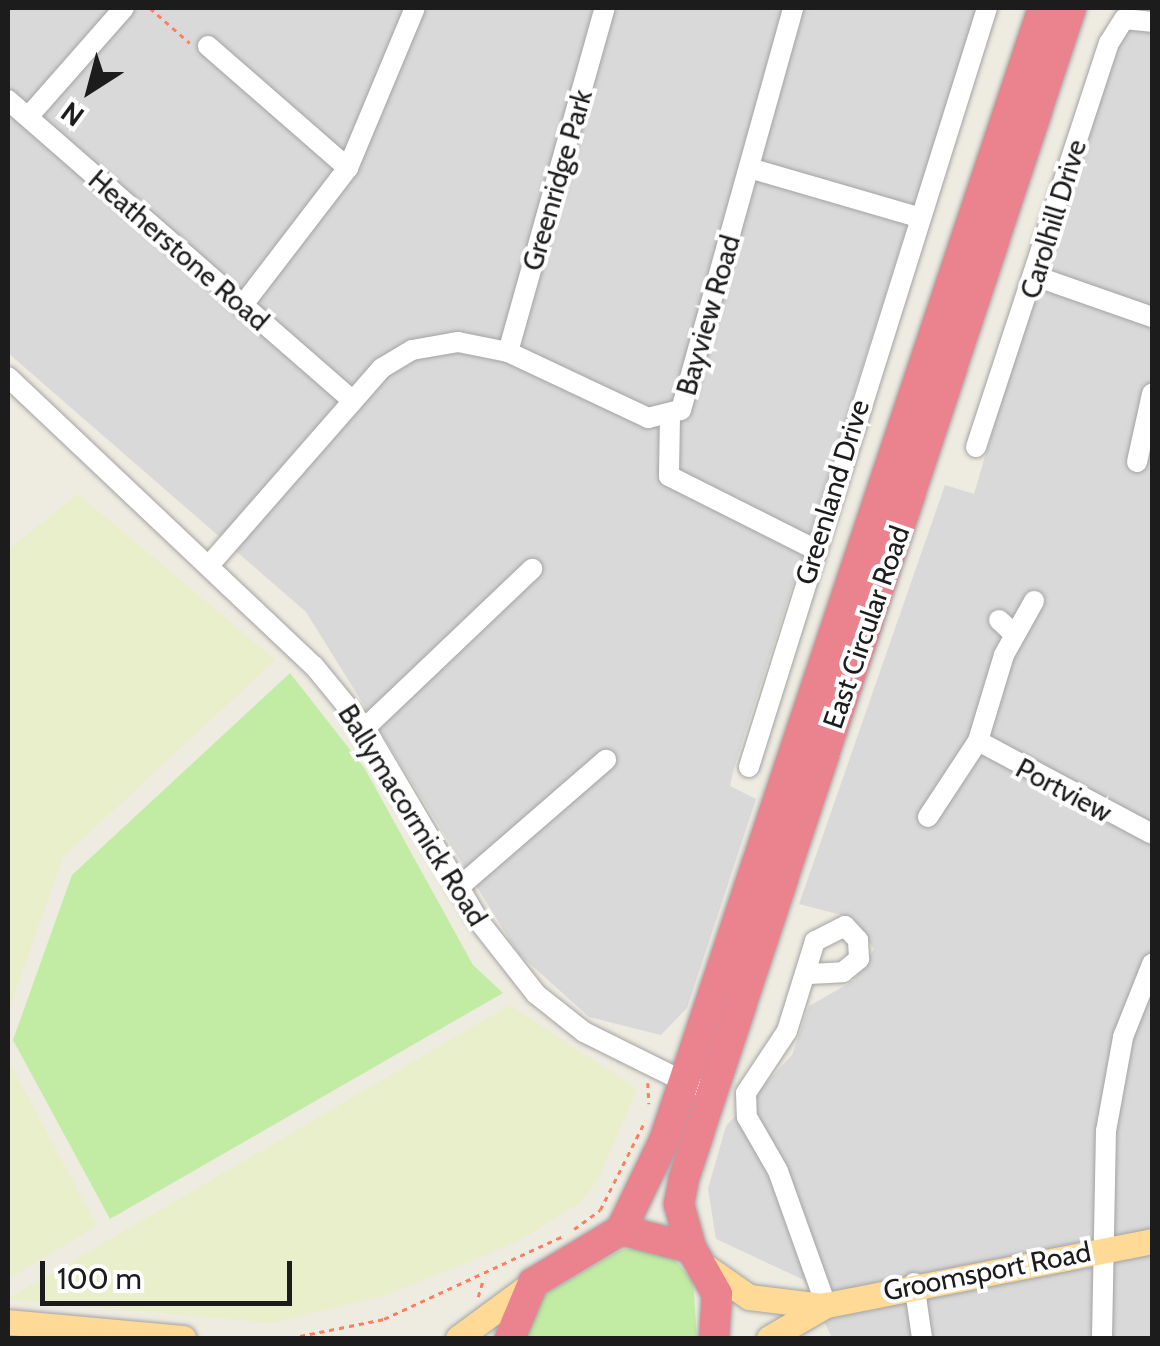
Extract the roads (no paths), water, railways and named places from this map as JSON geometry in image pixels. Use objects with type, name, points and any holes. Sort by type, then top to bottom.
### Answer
[{"type":"highway","name":"East Circular Road","points":[[621,1230],[649,1184],[680,1082],[1043,8]]},
{"type":"highway","name":"East Circular Road","points":[[714,1338],[719,1309],[679,1204],[712,1092],[1071,8]]},
{"type":"highway","points":[[510,1338],[533,1283],[621,1230],[698,1258]]},
{"type":"main road","name":"Groomsport Road","points":[[824,1305],[914,1283],[1152,1240]]},
{"type":"main road","points":[[698,1258],[749,1297],[824,1305]]},
{"type":"main road","points":[[458,1338],[533,1283]]},
{"type":"main road","points":[[769,1338],[824,1305]]},
{"type":"main road","points":[[8,1322],[183,1338]]},
{"type":"street","points":[[28,118],[124,8]]},
{"type":"street","points":[[242,306],[348,168],[415,8]]},
{"type":"street","name":"Greenridge Park","points":[[508,352],[606,8]]},
{"type":"street","name":"Bayview Road","points":[[212,562],[352,400],[412,350],[458,342],[508,352],[648,418],[670,416],[681,410],[794,8]]},
{"type":"street","name":"Greenland Drive","points":[[749,768],[814,549],[986,8]]},
{"type":"street","name":"Carolhill Drive","points":[[976,446],[1036,276],[1109,43],[1124,19],[1152,22]]},
{"type":"street","points":[[208,46],[348,168]]},
{"type":"street","name":"Heatherstone Road","points":[[8,100],[352,400]]},
{"type":"street","points":[[748,168],[918,217]]},
{"type":"street","points":[[1036,276],[1152,317]]},
{"type":"street","name":"Ballymacormick Road","points":[[8,376],[212,562],[365,728],[458,888],[536,994],[652,1070],[712,1092]]},
{"type":"street","points":[[1138,462],[1152,394]]},
{"type":"street","points":[[670,416],[669,476],[814,549]]},
{"type":"street","points":[[365,728],[532,569]]},
{"type":"street","points":[[927,802],[978,741],[1006,627],[1034,601]]},
{"type":"street","name":"Portview","points":[[978,741],[1152,834]]},
{"type":"street","points":[[458,888],[606,760]]},
{"type":"street","points":[[1102,1338],[1106,1131],[1124,1036],[1152,964]]},
{"type":"street","points":[[809,974],[776,1052],[746,1093],[824,1305]]},
{"type":"street","points":[[914,1283],[922,1338]]}]
